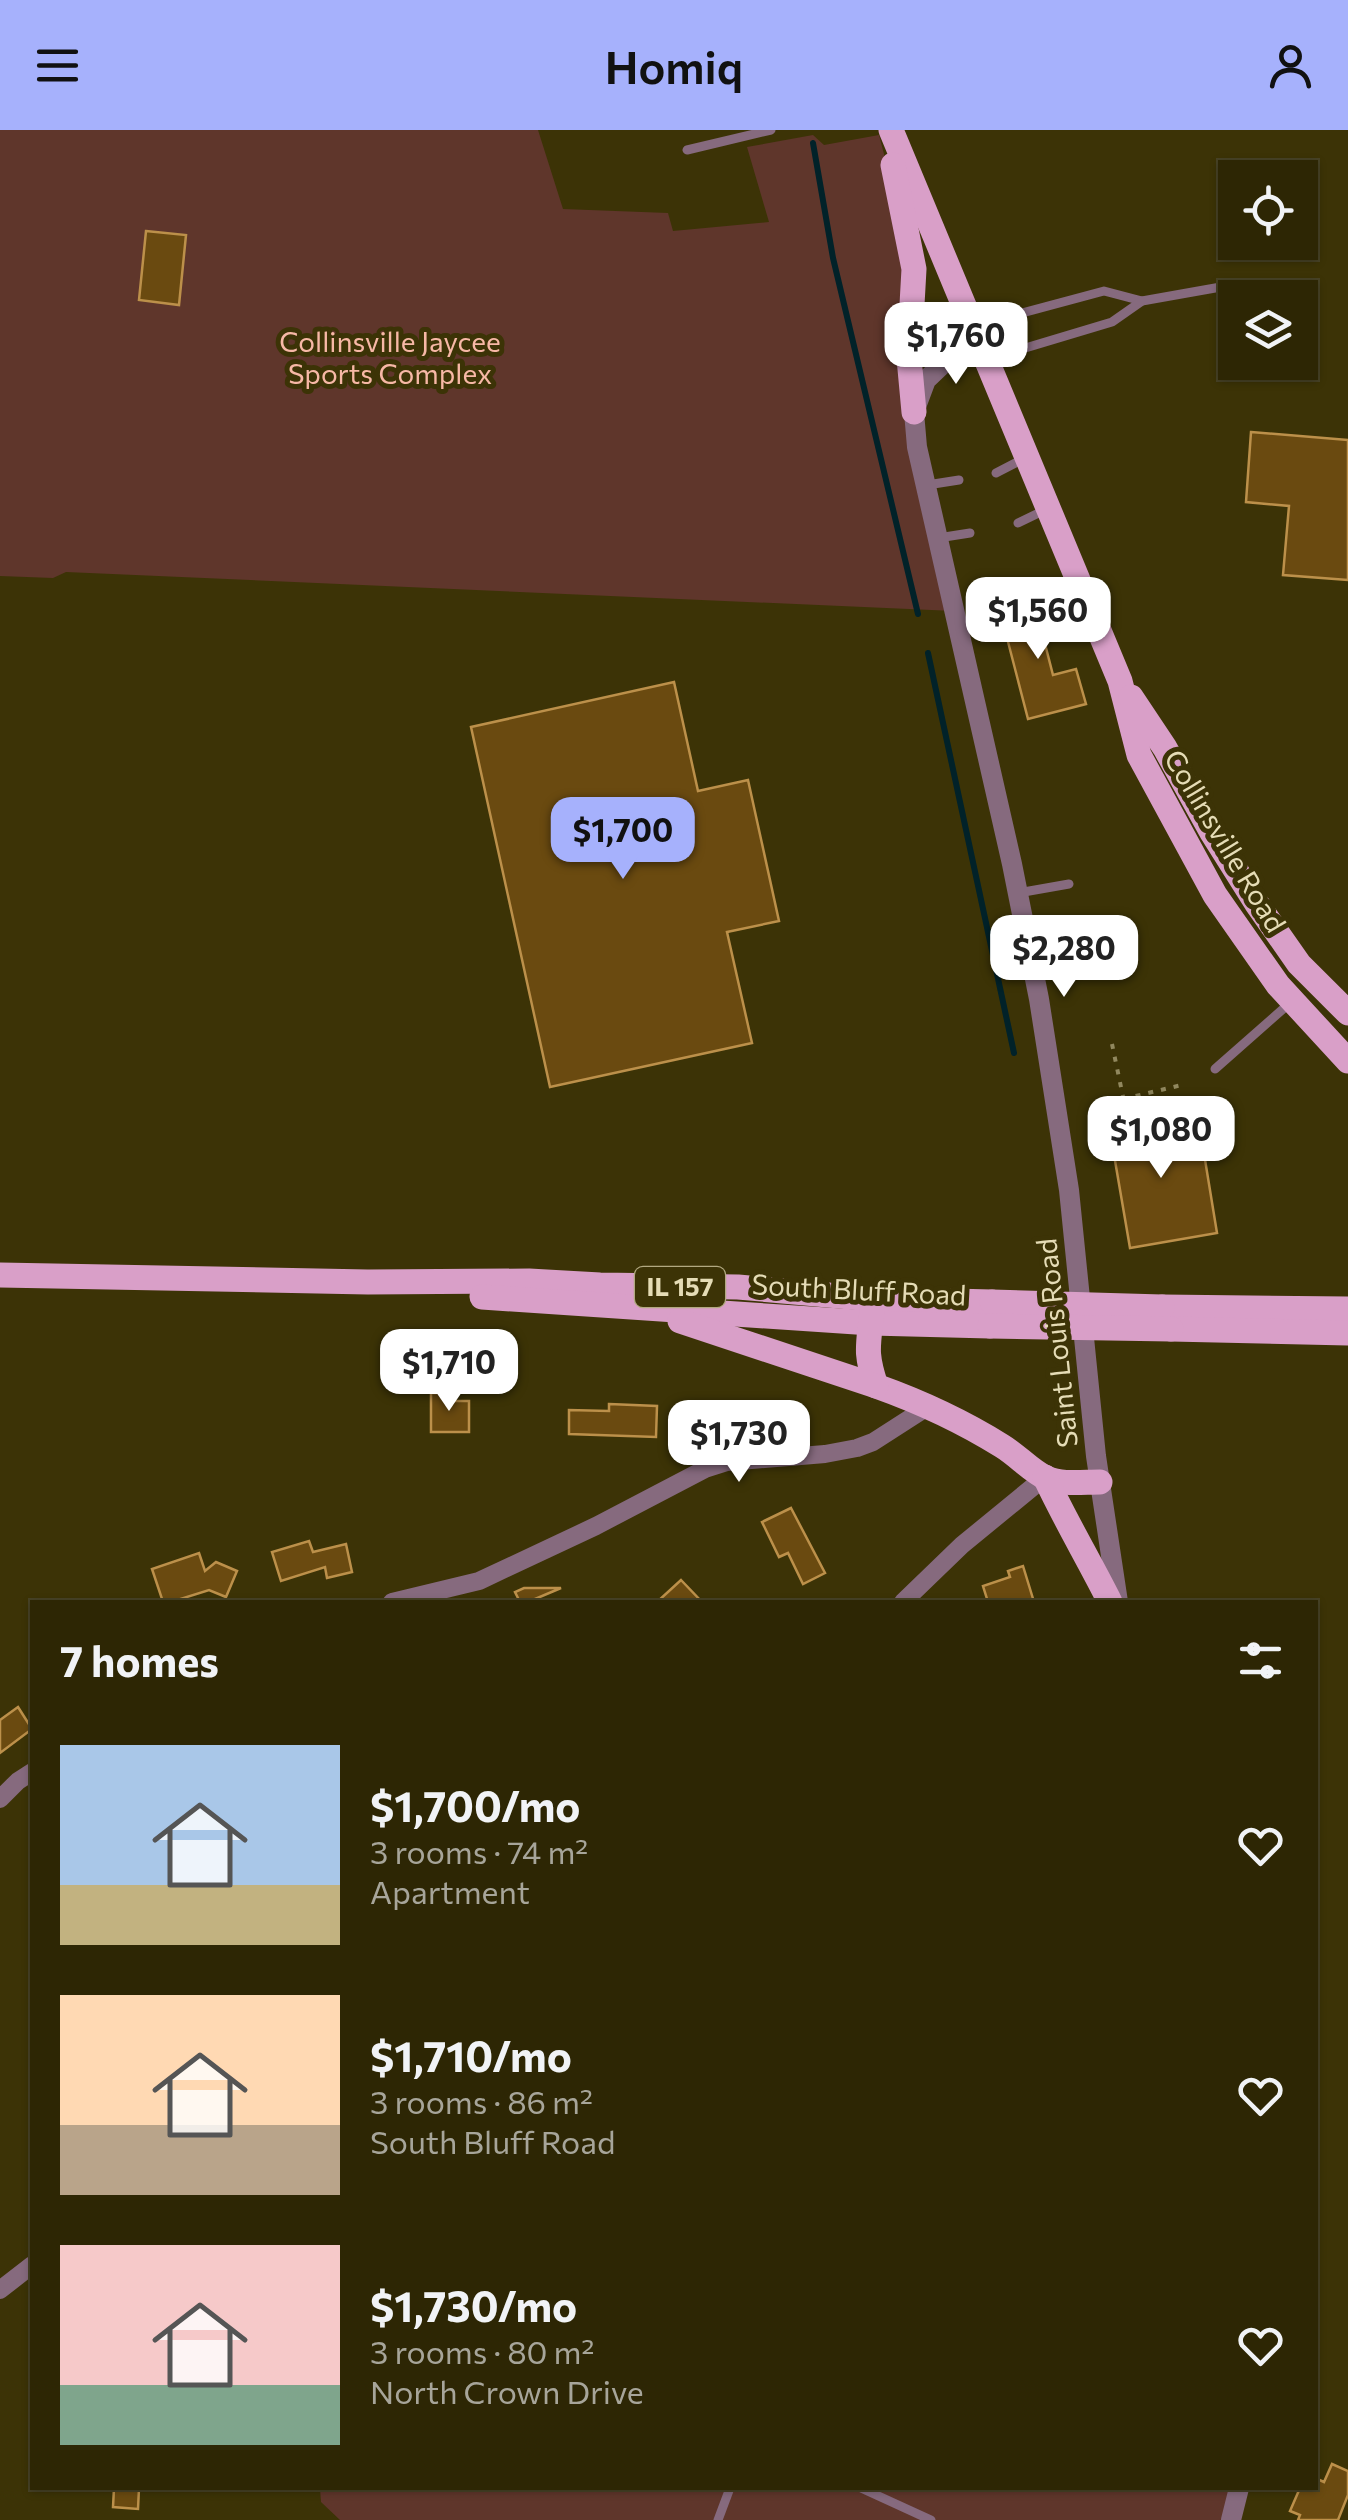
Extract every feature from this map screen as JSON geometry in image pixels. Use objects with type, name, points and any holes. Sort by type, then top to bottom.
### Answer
[{"type":"main road","name":"Collinsville Road","points":[[889,130],[1120,681],[1139,755],[1215,895],[1243,937],[1348,1061]]},
{"type":"main road","points":[[889,130],[914,269],[910,358],[914,412]]},
{"type":"main road","name":"Collinsville Road","points":[[1120,681],[1165,748],[1210,831],[1257,904],[1299,964],[1348,1012]]},
{"type":"main road","points":[[1293,1000],[1316,980]]},
{"type":"main road","name":"South Bluff Road","points":[[0,1274],[368,1282],[529,1281],[738,1288],[872,1311]]},
{"type":"main road","name":"South Bluff Road","points":[[368,1282],[450,1295],[622,1305],[1167,1318],[1348,1333]]},
{"type":"main road","points":[[622,1305],[723,1334],[929,1406],[1006,1448],[1044,1477],[1064,1483],[1100,1482]]},
{"type":"main road","name":"South Bluff Road","points":[[1167,1318],[1348,1308]]},
{"type":"main road","points":[[872,1311],[868,1359],[876,1386]]},
{"type":"main road","points":[[1044,1477],[1109,1600]]},
{"type":"street","points":[[914,412],[926,380],[948,359],[981,346]]},
{"type":"street","name":"Saint Louis Road","points":[[914,412],[924,485],[1039,999],[1063,1144],[1100,1482],[1118,1600]]},
{"type":"street","points":[[400,1600],[479,1581],[705,1469],[726,1462],[857,1448],[929,1406]]},
{"type":"street","points":[[905,1600],[962,1544],[1044,1477]]},
{"type":"street","points":[[0,1799],[30,1773]]},
{"type":"street","points":[[0,2290],[30,2267]]},
{"type":"street","points":[[1230,2520],[1239,2490]]},
{"type":"lane","points":[[687,150],[771,130]]},
{"type":"lane","points":[[981,346],[1007,318],[1104,291],[1142,301],[1218,287]]},
{"type":"lane","points":[[981,346],[1022,349],[1112,322],[1142,301]]},
{"type":"lane","points":[[996,472],[1027,457]]},
{"type":"lane","points":[[924,485],[959,480]]},
{"type":"lane","points":[[1018,523],[1048,508]]},
{"type":"lane","points":[[937,538],[970,534]]},
{"type":"lane","points":[[1018,893],[1070,884]]},
{"type":"lane","points":[[1215,1068],[1293,1000]]},
{"type":"lane","points":[[718,2520],[729,2490]]},
{"type":"lane","points":[[868,2490],[931,2520]]},
{"type":"path","points":[[1112,1044],[1126,1111]]},
{"type":"path","points":[[1123,1099],[1186,1084]]},
{"type":"green space","name":"Collinsville Jaycee Sports Complex","points":[[0,130],[538,130],[563,209],[668,213],[673,231],[769,222],[747,147],[813,135],[824,145],[879,135],[914,269],[909,358],[954,611],[66,572],[53,578],[0,576]]},
{"type":"green space","points":[[320,2490],[1238,2490],[1231,2520],[340,2520],[321,2502]]},
{"type":"building","points":[[146,231],[186,235],[179,305],[139,300]]},
{"type":"building","points":[[1251,432],[1348,440],[1348,580],[1283,575],[1289,506],[1246,502]]},
{"type":"building","points":[[1045,595],[1048,610],[1037,613],[1053,675],[1076,669],[1086,704],[1028,719],[999,607]]},
{"type":"building","points":[[674,682],[698,791],[748,780],[779,921],[727,932],[752,1043],[550,1087],[471,727]]},
{"type":"building","points":[[1142,1109],[1146,1132],[1199,1123],[1217,1233],[1130,1248],[1107,1114]]},
{"type":"building","points":[[431,1393],[454,1393],[454,1401],[469,1401],[469,1432],[431,1432]]},
{"type":"building","points":[[609,1404],[657,1406],[656,1437],[569,1434],[569,1410],[609,1411]]},
{"type":"building","points":[[791,1508],[825,1573],[803,1584],[788,1553],[779,1557],[762,1522]]},
{"type":"building","points":[[309,1541],[313,1552],[346,1544],[352,1572],[327,1578],[325,1567],[281,1581],[272,1552]]},
{"type":"building","points":[[199,1553],[205,1571],[216,1562],[237,1571],[226,1597],[209,1590],[177,1600],[162,1600],[152,1569]]},
{"type":"building","points":[[1023,1566],[1033,1600],[987,1600],[983,1586],[1010,1577],[1008,1571]]},
{"type":"building","points":[[681,1580],[700,1600],[659,1600]]},
{"type":"building","points":[[524,1588],[561,1588],[533,1600],[519,1600],[515,1592]]},
{"type":"building","points":[[18,1707],[30,1730],[0,1753],[0,1720]]},
{"type":"building","points":[[1332,2464],[1348,2471],[1348,2495],[1338,2520],[1298,2520],[1300,2515],[1290,2511],[1299,2490],[1318,2490],[1318,2479],[1324,2482]]},
{"type":"building","points":[[114,2490],[139,2490],[138,2509],[113,2507]]},
{"type":"waterway","points":[[813,143],[833,258],[918,614]]},
{"type":"waterway","points":[[928,653],[1014,1053]]}]
